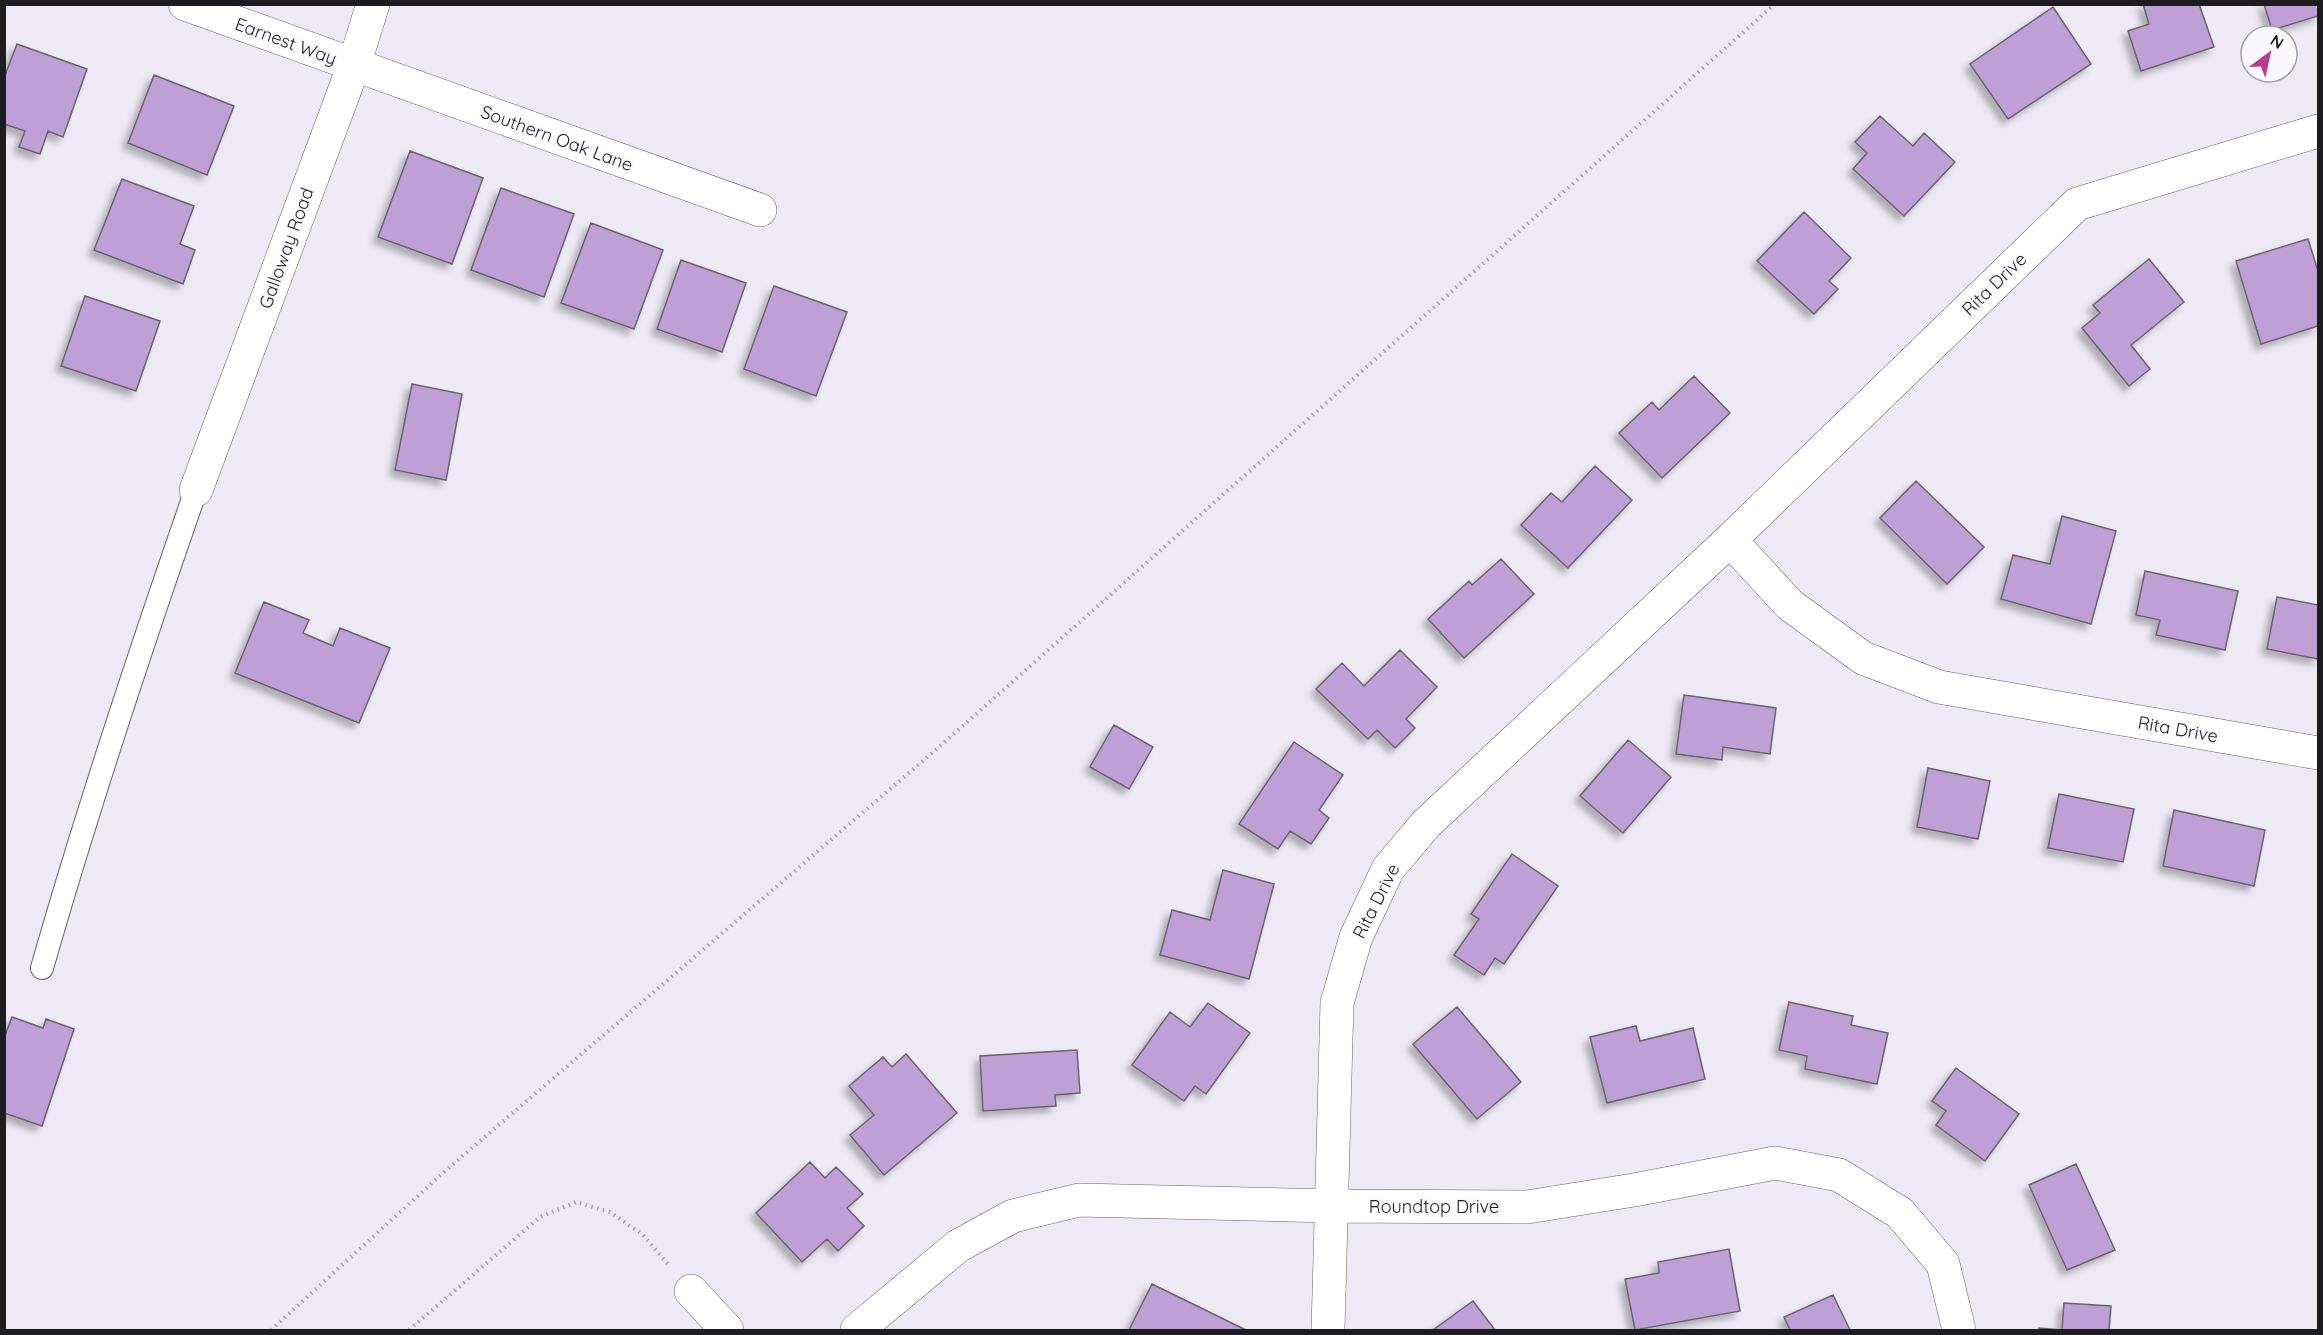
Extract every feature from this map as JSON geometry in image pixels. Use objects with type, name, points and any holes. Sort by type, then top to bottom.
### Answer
[{"type":"street","name":"Earnest Way","points":[[185,4],[354,65]]},
{"type":"street","name":"Galloway Road","points":[[196,490],[354,65],[374,4]]},
{"type":"street","name":"Southern Oak Lane","points":[[354,65],[760,210]]},
{"type":"street","name":"Rita Drive","points":[[1328,1330],[1337,1003],[1356,937],[1388,869],[1426,824],[1730,540],[2076,204],[2319,131]]},
{"type":"street","name":"Rita Drive","points":[[1730,540],[1790,605],[1863,658],[1939,687],[2319,753]]},
{"type":"street","name":"Roundtop Drive","points":[[857,1330],[958,1246],[1013,1216],[1079,1200],[1331,1206],[1527,1207],[1634,1190],[1775,1163],[1839,1175],[1900,1213],[1943,1264],[1959,1330]]},
{"type":"street","points":[[691,1291],[727,1330]]},
{"type":"lane","points":[[42,968],[80,838],[196,490]]},
{"type":"path","points":[[271,1330],[444,1172],[956,733],[1775,4]]},
{"type":"path","points":[[409,1330],[540,1217],[576,1202],[610,1212],[642,1234],[691,1291]]},
{"type":"building","points":[[2143,4],[2199,4],[2214,47],[2141,71],[2128,31],[2149,24]]},
{"type":"building","points":[[2264,4],[2318,4],[2318,16],[2292,24],[2270,24]]},
{"type":"building","points":[[2053,7],[2091,64],[2008,119],[1970,64]]},
{"type":"building","points":[[17,44],[87,69],[63,137],[48,131],[40,154],[19,147],[25,131],[4,124],[4,78]]},
{"type":"building","points":[[154,75],[234,106],[207,175],[128,143]]},
{"type":"building","points":[[1880,116],[1913,146],[1924,133],[1955,162],[1904,216],[1853,169],[1867,153],[1855,142]]},
{"type":"building","points":[[410,151],[483,178],[452,264],[378,237]]},
{"type":"building","points":[[122,179],[194,206],[180,244],[195,250],[183,284],[94,250]]},
{"type":"building","points":[[501,188],[574,214],[544,297],[471,270]]},
{"type":"building","points":[[1804,212],[1851,258],[1829,281],[1838,289],[1814,314],[1757,261]]},
{"type":"building","points":[[591,223],[663,250],[634,329],[561,303]]},
{"type":"building","points":[[2308,239],[2318,271],[2318,326],[2261,344],[2236,261]]},
{"type":"building","points":[[2149,259],[2184,302],[2131,345],[2150,369],[2129,386],[2082,328],[2100,313],[2093,305]]},
{"type":"building","points":[[681,260],[746,283],[722,352],[657,329]]},
{"type":"building","points":[[774,286],[847,312],[816,396],[744,369]]},
{"type":"building","points":[[85,296],[160,321],[136,391],[61,366]]},
{"type":"building","points":[[1694,376],[1730,413],[1662,478],[1619,433],[1652,402],[1659,410]]},
{"type":"building","points":[[412,384],[462,394],[446,480],[395,470]]},
{"type":"building","points":[[1595,466],[1632,500],[1568,568],[1521,525],[1551,493],[1562,502]]},
{"type":"building","points":[[1916,481],[1984,547],[1947,584],[1880,518]]},
{"type":"building","points":[[2062,516],[2116,531],[2091,624],[2001,599],[2013,555],[2050,564]]},
{"type":"building","points":[[1501,559],[1534,594],[1464,658],[1428,619],[1469,581],[1472,585]]},
{"type":"building","points":[[2145,571],[2238,591],[2225,650],[2156,635],[2160,620],[2136,615]]},
{"type":"building","points":[[2277,597],[2318,605],[2318,659],[2267,649]]},
{"type":"building","points":[[264,602],[309,620],[303,633],[333,646],[340,628],[390,648],[359,723],[235,673]]},
{"type":"building","points":[[1400,650],[1437,687],[1406,719],[1415,728],[1395,748],[1377,730],[1368,739],[1316,689],[1342,663],[1364,686]]},
{"type":"building","points":[[1684,695],[1776,708],[1770,754],[1723,747],[1722,760],[1676,754]]},
{"type":"building","points":[[1114,725],[1153,747],[1129,789],[1090,767]]},
{"type":"building","points":[[1628,740],[1671,777],[1623,833],[1580,796]]},
{"type":"building","points":[[1294,742],[1343,775],[1319,810],[1329,818],[1311,844],[1290,831],[1278,849],[1239,824]]},
{"type":"building","points":[[1928,768],[1990,781],[1978,839],[1917,827]]},
{"type":"building","points":[[2059,794],[2134,809],[2123,862],[2048,848]]},
{"type":"building","points":[[2174,810],[2265,830],[2254,886],[2163,866]]},
{"type":"building","points":[[1512,854],[1558,886],[1504,964],[1495,958],[1484,975],[1454,955],[1479,919],[1471,914]]},
{"type":"building","points":[[1223,870],[1274,884],[1249,979],[1160,955],[1172,910],[1210,920]]},
{"type":"building","points":[[1789,1002],[1853,1016],[1851,1025],[1888,1033],[1877,1084],[1805,1069],[1807,1056],[1779,1050]]},
{"type":"building","points":[[1208,1003],[1250,1033],[1206,1094],[1195,1086],[1184,1101],[1132,1065],[1170,1012],[1190,1027]]},
{"type":"building","points":[[1457,1007],[1521,1082],[1477,1119],[1413,1044]]},
{"type":"building","points":[[12,1017],[43,1028],[46,1019],[74,1029],[42,1126],[4,1113],[4,1038]]},
{"type":"building","points":[[1636,1026],[1640,1041],[1693,1028],[1705,1079],[1607,1103],[1590,1037]]},
{"type":"building","points":[[1077,1050],[1080,1093],[1055,1095],[1056,1106],[983,1111],[980,1056]]},
{"type":"building","points":[[906,1054],[957,1113],[884,1175],[850,1135],[874,1115],[849,1086],[883,1057],[892,1067]]},
{"type":"building","points":[[1956,1068],[2019,1114],[1985,1161],[1936,1125],[1946,1111],[1932,1101]]},
{"type":"building","points":[[810,1162],[825,1178],[836,1167],[863,1194],[847,1208],[864,1226],[838,1251],[827,1239],[802,1262],[756,1213]]},
{"type":"building","points":[[2076,1164],[2115,1250],[2067,1270],[2029,1185]]},
{"type":"building","points":[[1729,1249],[1740,1311],[1635,1330],[1625,1279],[1659,1273],[1658,1262]]},
{"type":"building","points":[[1152,1284],[1246,1330],[1129,1330]]},
{"type":"building","points":[[1833,1295],[1850,1330],[1790,1330],[1784,1317]]},
{"type":"building","points":[[1473,1301],[1495,1330],[1433,1330]]},
{"type":"building","points":[[2064,1303],[2111,1306],[2109,1330],[2062,1330]]},
{"type":"building","points":[[2039,1328],[2062,1330],[2039,1330]]}]
